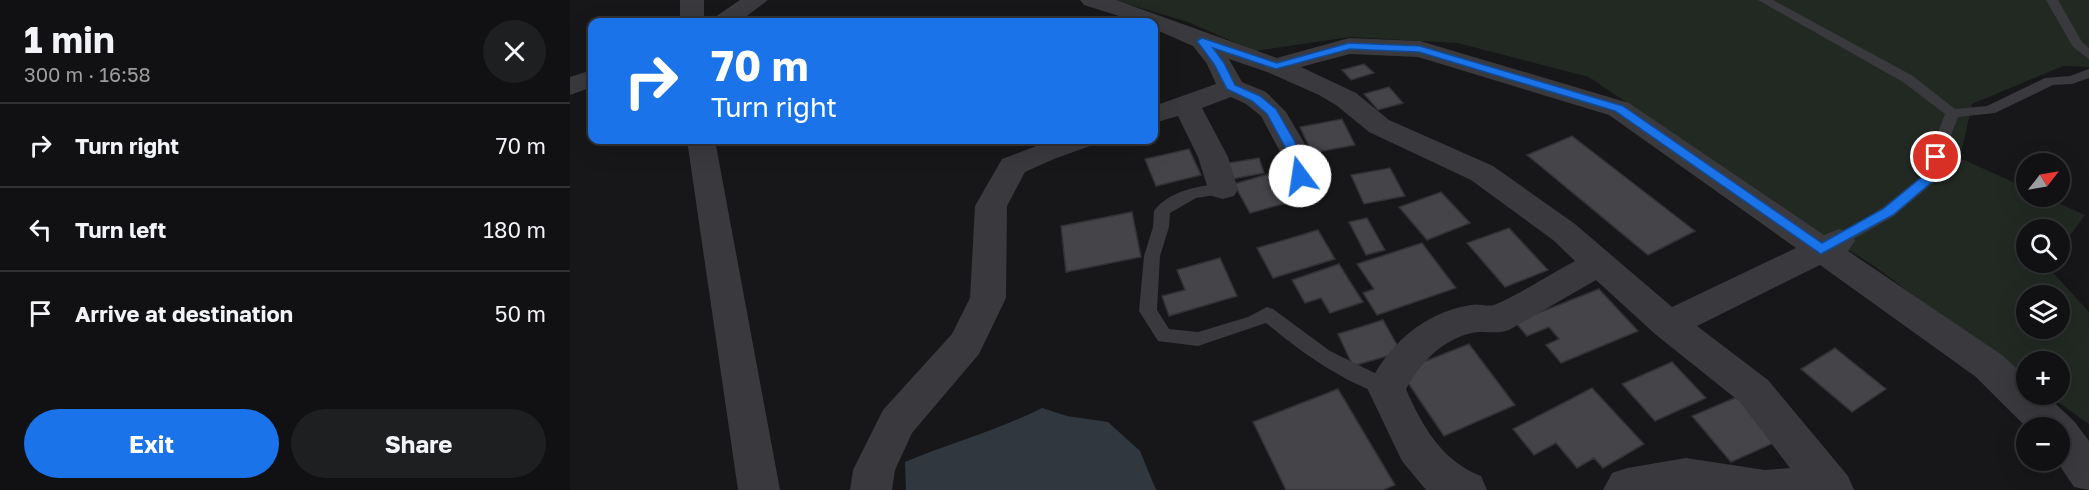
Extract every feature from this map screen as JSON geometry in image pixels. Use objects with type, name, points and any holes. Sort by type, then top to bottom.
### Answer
[{"type":"street","points":[[692,0],[692,18]]},
{"type":"street","points":[[730,18],[756,0]]},
{"type":"street","points":[[1095,0],[1148,18]]},
{"type":"street","points":[[1158,22],[1202,41],[1276,66],[1329,89],[1346,99],[1379,126],[1482,173],[1564,232],[1668,324],[1754,391],[1829,485]]},
{"type":"street","points":[[1202,41],[1219,63],[1230,87],[1256,98],[1272,112],[1301,163],[1300,189]]},
{"type":"street","points":[[1276,66],[1349,46],[1420,49],[1619,109],[1832,244],[1989,366],[2042,417]]},
{"type":"street","points":[[570,87],[588,80]]},
{"type":"street","points":[[1158,114],[1230,87]]},
{"type":"street","points":[[1186,104],[1213,157],[1223,189]]},
{"type":"street","points":[[702,144],[759,490]]},
{"type":"street","points":[[871,490],[874,470],[897,422],[966,344],[988,298],[991,206],[1013,166],[1068,144]]},
{"type":"street","points":[[1668,324],[1724,299],[1832,244]]},
{"type":"street","points":[[1466,490],[1457,488],[1431,466],[1405,432],[1386,388],[1400,364],[1414,348],[1439,330],[1472,318],[1496,320],[1599,263]]},
{"type":"street","points":[[2070,447],[2089,474]]},
{"type":"street","points":[[1624,490],[1686,477],[1765,489],[1829,485]]},
{"type":"lane","points":[[1764,0],[1908,79],[1952,113],[1990,110],[2050,81],[2072,80],[2089,73]]},
{"type":"lane","points":[[2048,1],[2077,44],[2089,56]]},
{"type":"lane","points":[[1832,244],[1888,212],[1928,178],[1952,113]]},
{"type":"lane","points":[[1223,189],[1184,195],[1162,211],[1161,227],[1152,256],[1148,311],[1164,336],[1198,339],[1254,322],[1268,314],[1313,349],[1352,374],[1386,388]]},
{"type":"shaded area","points":[[1114,0],[2089,0],[2089,67],[2063,66],[1972,104],[1960,158],[2016,183],[2016,207],[2067,207],[2085,215],[2070,235],[2070,219],[2016,219],[2016,273],[2053,273],[2064,285],[2016,285],[2016,339],[2070,339],[2070,291],[2089,312],[2089,424],[2062,405],[2070,405],[2070,351],[2016,351],[2016,372],[1874,266],[1797,218],[1589,77],[1458,43],[1350,37],[1254,51],[1188,22]]},
{"type":"shaded area","points":[[1042,408],[1067,416],[1108,422],[1140,451],[1156,490],[906,490],[905,462]]},
{"type":"building","points":[[1364,64],[1374,73],[1351,80],[1342,70]]},
{"type":"building","points":[[1389,87],[1403,103],[1378,110],[1364,94]]},
{"type":"building","points":[[1342,119],[1355,145],[1312,153],[1300,127]]},
{"type":"building","points":[[1572,136],[1695,231],[1648,255],[1527,155]]},
{"type":"building","points":[[1189,149],[1201,175],[1156,186],[1145,159]]},
{"type":"building","points":[[1259,158],[1264,173],[1227,180],[1222,164]]},
{"type":"building","points":[[1390,168],[1405,196],[1364,204],[1351,175]]},
{"type":"building","points":[[1279,171],[1297,200],[1250,213],[1234,184]]},
{"type":"building","points":[[1441,192],[1470,223],[1427,240],[1399,207]]},
{"type":"building","points":[[1132,212],[1141,257],[1066,272],[1061,226]]},
{"type":"building","points":[[1367,218],[1385,250],[1366,255],[1349,222]]},
{"type":"building","points":[[1509,228],[1548,270],[1505,287],[1467,243]]},
{"type":"building","points":[[1318,230],[1335,259],[1273,278],[1257,248]]},
{"type":"building","points":[[1422,243],[1456,288],[1377,315],[1363,293],[1374,289],[1357,264]]},
{"type":"building","points":[[1220,258],[1237,296],[1169,316],[1162,296],[1185,290],[1177,270]]},
{"type":"building","points":[[1339,264],[1363,302],[1330,313],[1321,298],[1305,303],[1292,280]]},
{"type":"building","points":[[1599,289],[1638,331],[1561,363],[1546,345],[1559,339],[1549,327],[1527,336],[1515,322]]},
{"type":"building","points":[[1383,320],[1401,352],[1353,366],[1338,334]]},
{"type":"building","points":[[1469,344],[1515,405],[1444,436],[1400,371]]},
{"type":"building","points":[[1835,348],[1886,389],[1852,412],[1801,369]]},
{"type":"building","points":[[1672,362],[1706,398],[1655,421],[1622,384]]},
{"type":"building","points":[[1592,388],[1644,444],[1603,468],[1594,458],[1577,468],[1556,443],[1534,455],[1513,429]]},
{"type":"building","points":[[1338,389],[1395,485],[1383,490],[1286,490],[1253,422]]},
{"type":"building","points":[[1737,397],[1778,441],[1731,462],[1692,416]]},
{"type":"route","points":[[1300,176],[1301,163],[1272,112],[1256,98],[1230,87],[1219,63],[1202,41],[1276,66],[1349,46],[1420,49],[1619,109],[1821,250],[1888,212],[1928,178],[1936,157]]}]
